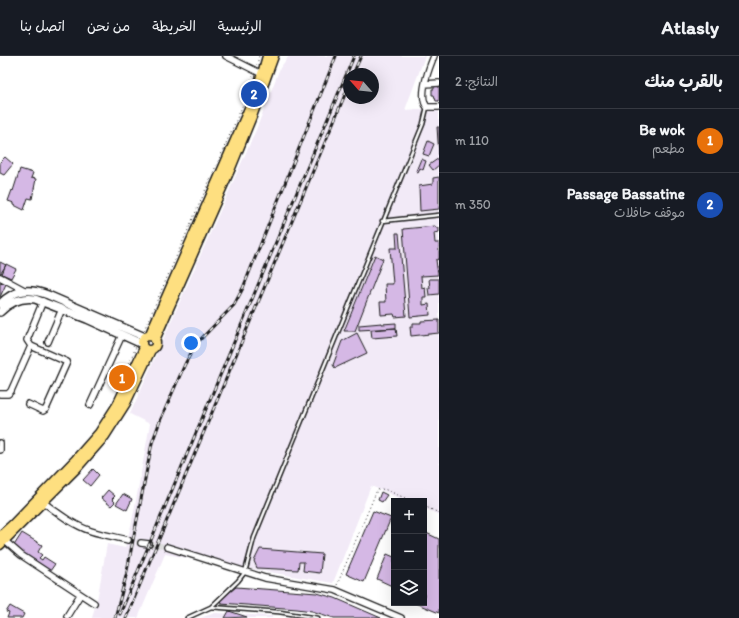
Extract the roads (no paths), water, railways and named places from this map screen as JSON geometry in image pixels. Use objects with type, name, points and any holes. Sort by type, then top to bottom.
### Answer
[{"type":"main road","points":[[1,539],[99,433],[118,405],[223,167],[258,72],[267,56]]},
{"type":"main road","points":[[1,539],[43,502],[76,469],[104,436],[126,403],[146,341],[167,310],[234,162],[274,56]]},
{"type":"main road","points":[[0,304],[13,294],[26,291],[36,292],[48,296],[146,341]]},
{"type":"main road","points":[[0,312],[14,301],[32,298],[62,308],[122,335],[146,341]]},
{"type":"street","points":[[226,56],[258,72]]},
{"type":"street","points":[[434,56],[425,84],[424,102],[427,108],[439,107]]},
{"type":"street","points":[[425,84],[439,83]]},
{"type":"street","points":[[0,277],[26,291]]},
{"type":"street","points":[[28,404],[41,410],[46,410],[66,362],[31,346],[27,340],[44,301]]},
{"type":"street","points":[[48,342],[62,308]]},
{"type":"street","points":[[90,405],[122,335]]},
{"type":"street","points":[[0,394],[8,394],[11,391],[31,346]]},
{"type":"street","points":[[0,443],[0,450]]},
{"type":"street","points":[[43,502],[84,528],[100,534],[128,540]]},
{"type":"street","points":[[1,539],[94,603]]},
{"type":"street","points":[[141,543],[149,544]]},
{"type":"street","points":[[167,547],[265,578],[335,590],[401,618]]},
{"type":"street","points":[[67,616],[80,594]]},
{"type":"lane","points":[[187,618],[211,607],[233,587],[244,572],[254,538],[420,131],[427,108]]},
{"type":"lane","points":[[382,221],[439,215]]},
{"type":"lane","points":[[211,607],[279,612],[318,618]]},
{"type":"tunnel","points":[[128,540],[141,543]]},
{"type":"tunnel","points":[[149,544],[167,547]]},
{"type":"railway","points":[[115,618],[126,576],[152,443],[160,421],[185,364],[196,344],[234,305],[243,288],[336,56]]},
{"type":"railway","points":[[120,614],[354,56]]},
{"type":"railway","points":[[356,68],[361,56]]},
{"type":"railway","points":[[126,618],[343,99]]},
{"type":"place","name":"Passage Bassatine","points":[[254,94]]},
{"type":"place","name":"Be wok","points":[[122,378]]}]
